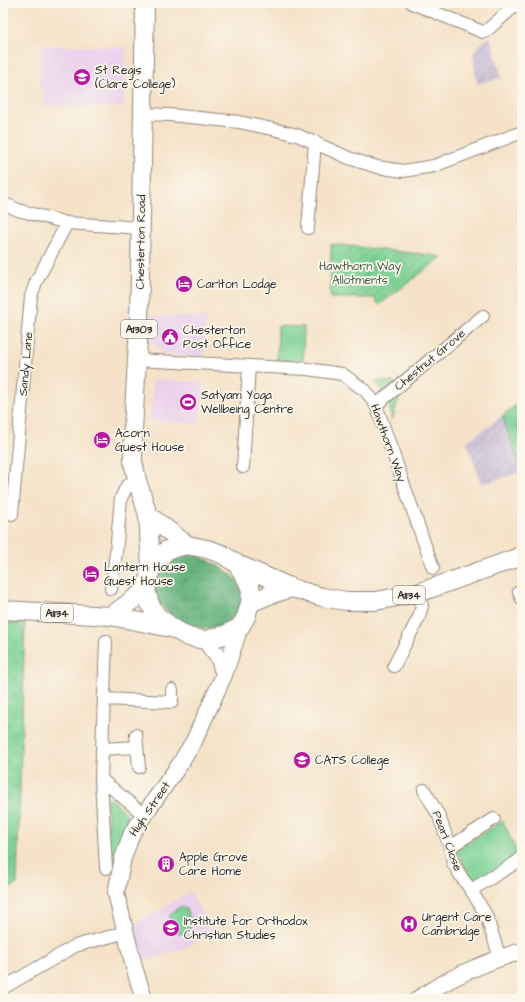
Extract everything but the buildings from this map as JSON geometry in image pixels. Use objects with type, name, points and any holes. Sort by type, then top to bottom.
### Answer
[{"type":"main road","name":"Chesterton Road","points":[[145,3],[141,228],[133,461],[137,480],[148,515],[151,568]]},
{"type":"main road","points":[[148,515],[187,545]]},
{"type":"main road","points":[[187,545],[222,554],[237,564],[247,580],[251,590],[250,603],[246,617],[240,627],[225,635],[205,640],[188,637],[157,616],[150,604],[146,590],[151,568],[167,550],[187,545]]},
{"type":"main road","name":"A1134","points":[[237,564],[292,588],[322,597],[346,601],[376,601],[418,593],[522,556]]},
{"type":"main road","points":[[250,603],[292,588]]},
{"type":"main road","points":[[111,616],[146,590]]},
{"type":"main road","name":"A1134","points":[[3,610],[111,616],[173,628]]},
{"type":"street","points":[[412,3],[483,32],[485,32],[518,3]]},
{"type":"street","points":[[142,114],[170,115],[239,122],[297,135],[349,158],[377,167],[403,171],[434,166],[522,132]]},
{"type":"street","points":[[308,228],[315,142]]},
{"type":"street","points":[[3,203],[18,210],[67,223],[141,228]]},
{"type":"street","name":"Sandy Lane","points":[[12,514],[32,296],[36,282],[67,223]]},
{"type":"street","name":"Chestnut Grove","points":[[376,405],[483,316]]},
{"type":"street","name":"Hawthorn Way","points":[[137,360],[307,368],[342,374],[366,391],[376,405],[432,568]]},
{"type":"street","points":[[243,467],[249,366]]},
{"type":"street","points":[[111,590],[121,498],[127,486],[137,480]]},
{"type":"street","points":[[394,666],[419,617],[422,606],[418,593]]},
{"type":"street","name":"High Street","points":[[144,999],[124,932],[116,893],[123,858],[132,833],[194,741],[224,675],[240,627]]},
{"type":"street","points":[[205,640],[219,659],[224,675]]},
{"type":"street","points":[[106,641],[101,779],[106,868]]},
{"type":"street","points":[[104,699],[172,702],[172,690]]},
{"type":"street","points":[[102,749],[136,741],[139,767]]},
{"type":"street","points":[[101,779],[144,815]]},
{"type":"street","name":"Pearl Close","points":[[424,790],[439,816],[450,846],[453,863],[462,878],[472,890],[486,915],[500,958]]},
{"type":"street","points":[[450,846],[494,819]]},
{"type":"street","points":[[472,890],[517,862],[522,856]]},
{"type":"street","points":[[3,988],[75,946],[124,932]]},
{"type":"street","points":[[418,999],[460,974],[522,951]]},
{"type":"shaded area","points":[[490,36],[502,78],[477,84],[473,55],[477,47]]},
{"type":"shaded area","name":"St Regis (Clare College)","points":[[42,45],[126,47],[124,107],[44,106],[44,90],[39,90]]},
{"type":"shaded area","points":[[151,315],[206,318],[204,357],[164,354],[150,340]]},
{"type":"shaded area","points":[[153,379],[203,383],[200,424],[150,420]]},
{"type":"shaded area","points":[[502,416],[522,472],[481,484],[467,442]]},
{"type":"shaded area","name":"Institute for Orthodox Christian Studies","points":[[190,892],[213,934],[178,950],[141,962],[131,927]]},
{"type":"green space","name":"Hawthorn Way Allotments","points":[[331,244],[442,257],[379,305],[374,298],[330,298]]},
{"type":"green space","points":[[278,326],[304,327],[303,361],[277,361]]},
{"type":"green space","points":[[375,381],[396,382],[384,392]]},
{"type":"green space","points":[[402,389],[392,420],[388,401]]},
{"type":"green space","points":[[522,400],[522,471],[502,416]]},
{"type":"green space","points":[[182,554],[197,556],[208,560],[221,567],[236,580],[241,589],[241,598],[236,615],[232,620],[223,625],[211,628],[198,627],[185,623],[172,616],[162,606],[155,595],[154,583],[158,570],[165,560]]},
{"type":"green space","points":[[3,623],[25,623],[17,884],[3,893]]},
{"type":"green space","points":[[107,798],[113,800],[128,815],[128,826],[114,854],[109,859]]},
{"type":"green space","points":[[503,821],[519,857],[475,885],[456,850]]},
{"type":"green space","points":[[181,907],[186,909],[192,923],[190,929],[180,934],[173,929],[170,915]]},
{"type":"place","name":"St Regis (Clare College)","points":[[82,77]]},
{"type":"place","name":"Carlton Lodge","points":[[184,284]]},
{"type":"place","name":"Chesterton Post Office","points":[[170,337]]},
{"type":"place","name":"Satyam Yoga Wellbeing Centre","points":[[188,402]]},
{"type":"place","name":"Acorn Guest House","points":[[102,440]]},
{"type":"place","name":"Lantern House Guest House","points":[[91,574]]},
{"type":"place","name":"CATS College","points":[[302,760]]},
{"type":"place","name":"Apple Grove Care Home","points":[[166,864]]},
{"type":"place","name":"Urgent Care Cambridge","points":[[409,924]]},
{"type":"place","name":"Institute for Orthodox Christian Studies","points":[[171,928]]}]
